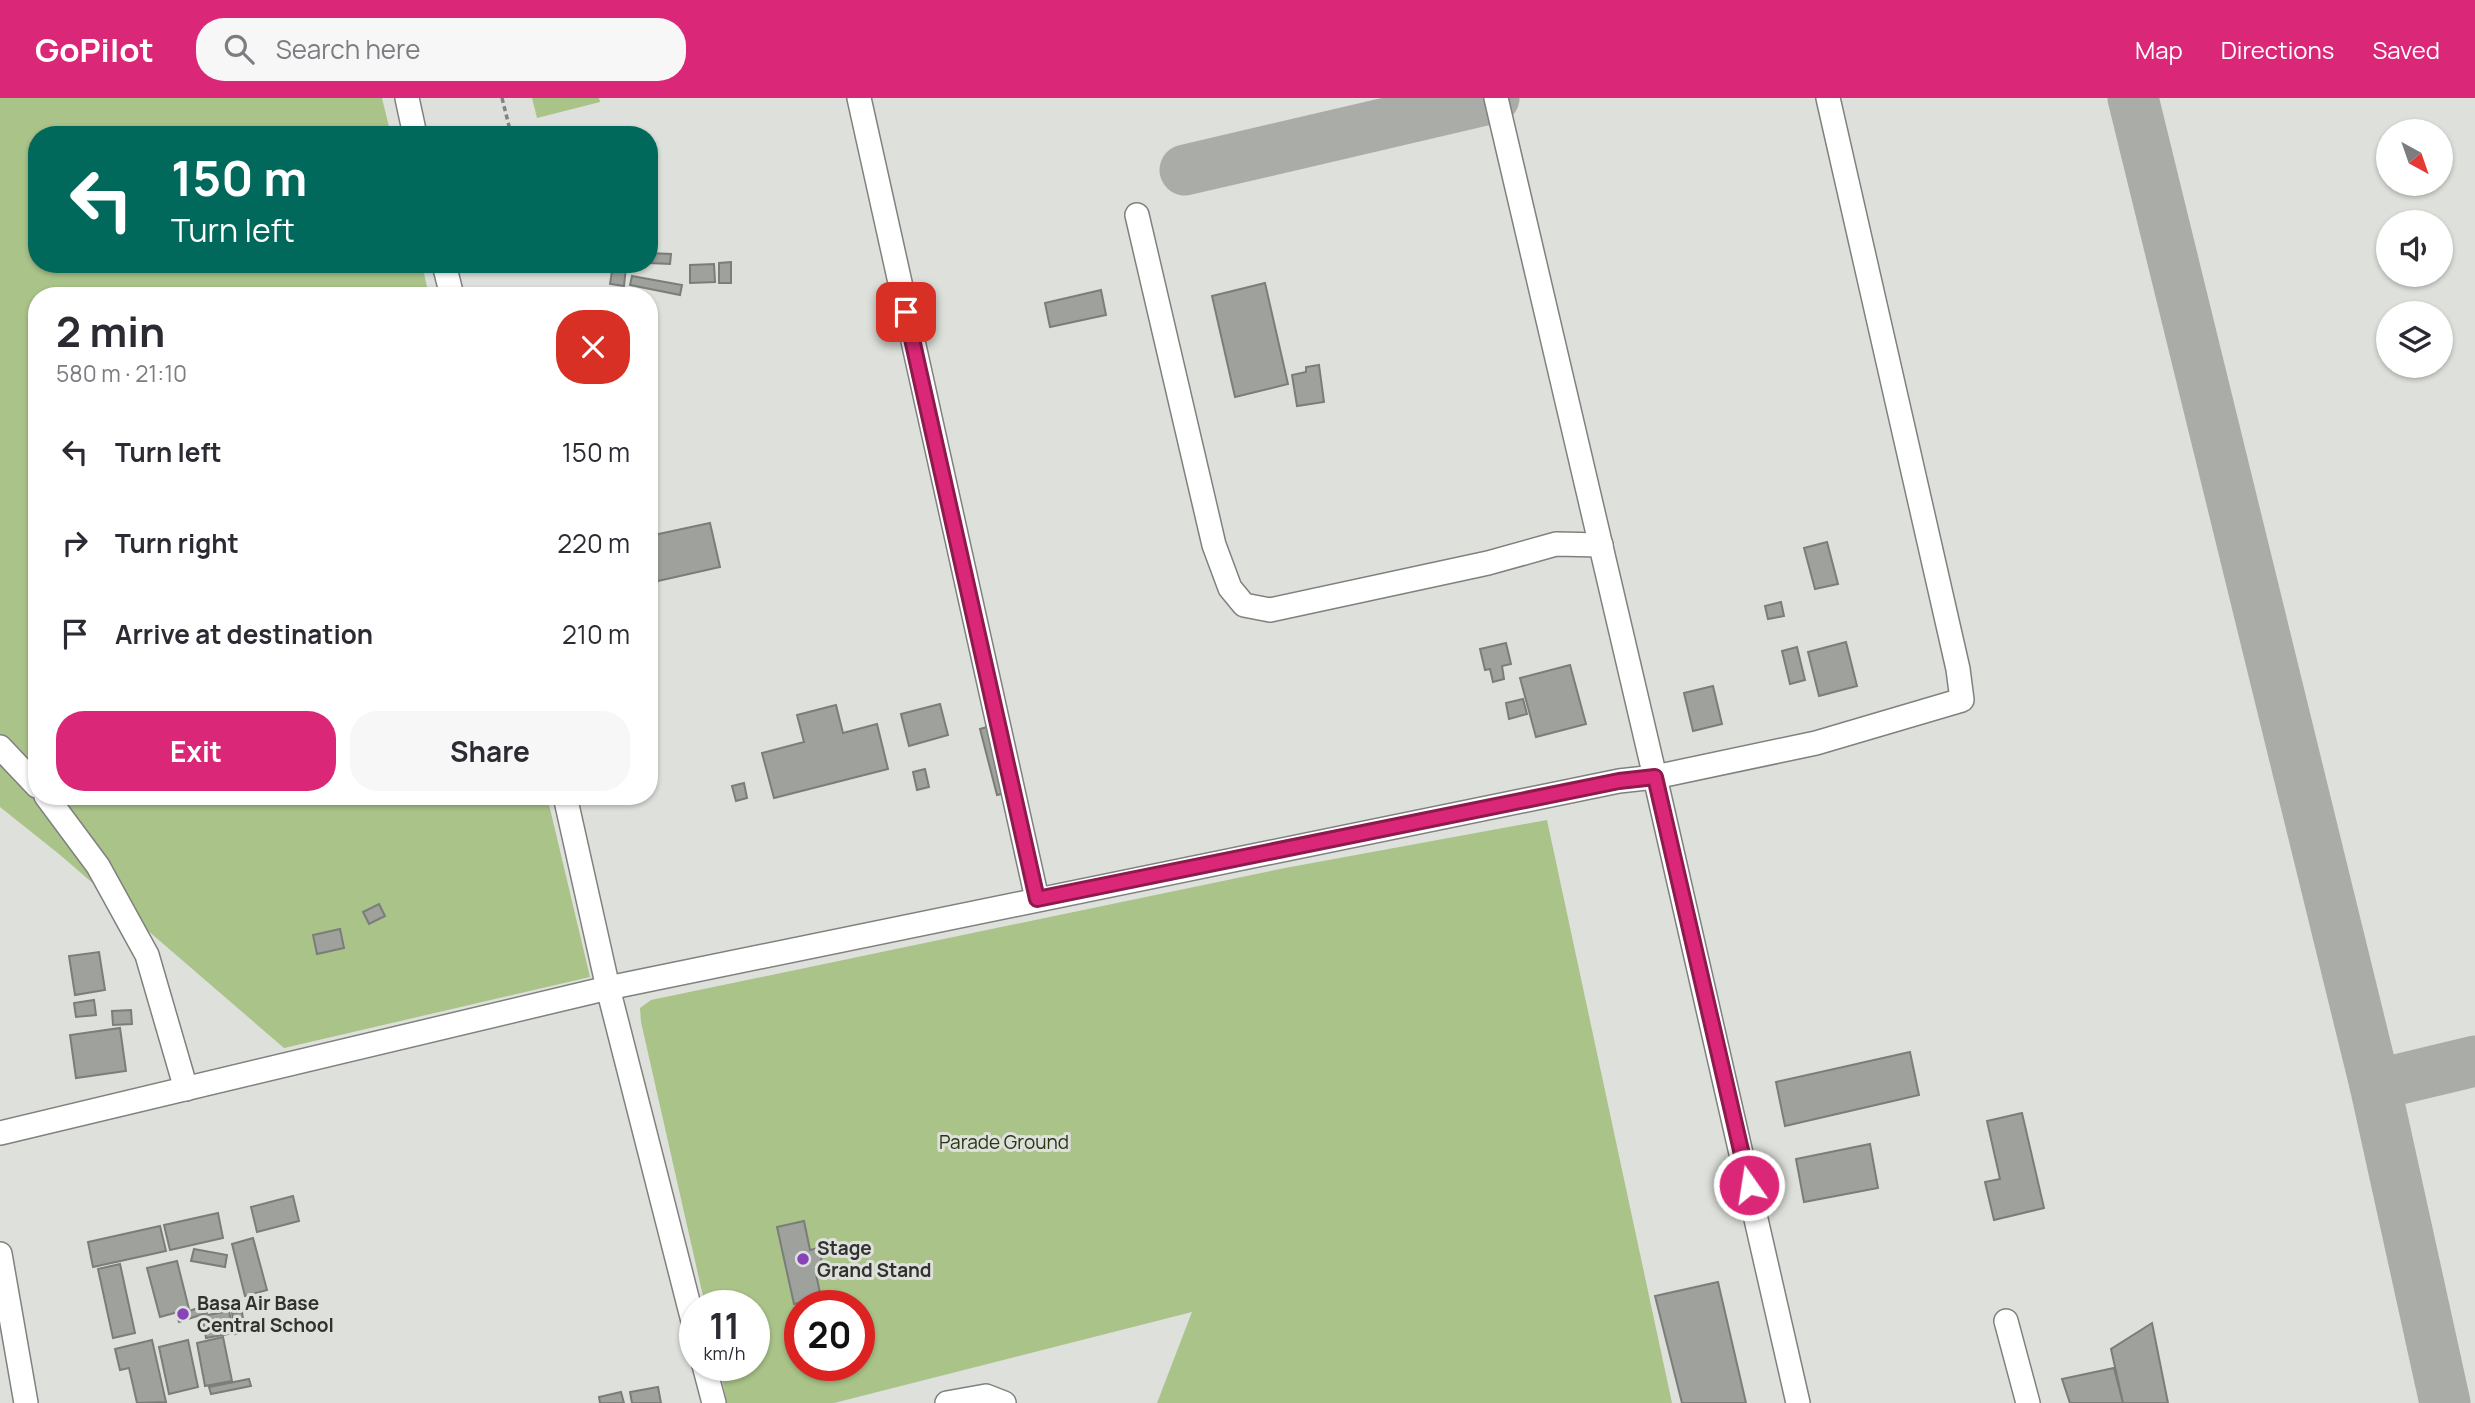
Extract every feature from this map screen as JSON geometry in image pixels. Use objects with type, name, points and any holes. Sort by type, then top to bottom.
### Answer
[{"type":"lane","points":[[407,98],[413,126]]},
{"type":"lane","points":[[859,98],[1037,899]]},
{"type":"lane","points":[[1496,98],[1798,1403]]},
{"type":"lane","points":[[0,1133],[608,988],[1816,743],[1962,700],[1955,656],[1828,98]]},
{"type":"lane","points":[[1138,215],[1214,545],[1230,588],[1244,605],[1270,610],[1488,563],[1556,544],[1601,545]]},
{"type":"lane","points":[[0,747],[28,777]]},
{"type":"lane","points":[[53,805],[98,866],[147,955],[186,1089]]},
{"type":"lane","points":[[567,805],[608,988],[685,1290]]},
{"type":"lane","points":[[0,1254],[26,1403]]},
{"type":"lane","points":[[2006,1321],[2028,1403]]},
{"type":"lane","points":[[708,1381],[714,1403]]},
{"type":"lane","points":[[947,1403],[986,1396],[1004,1403]]},
{"type":"path","points":[[502,98],[509,126]]},
{"type":"green space","points":[[0,98],[382,98],[389,126],[28,126],[28,273],[424,273],[427,287],[28,287],[28,805],[549,805],[590,977],[284,1048],[59,854],[0,807]]},
{"type":"green space","points":[[532,98],[599,98],[600,102],[537,118]]},
{"type":"green space","name":"Parade Ground","points":[[1547,820],[1672,1403],[1157,1403],[1192,1312],[834,1403],[727,1403],[722,1381],[770,1381],[770,1290],[702,1290],[641,1022],[640,1008],[651,1000],[1285,868]]},
{"type":"building","points":[[658,253],[671,254],[670,264],[658,263]]},
{"type":"building","points":[[731,262],[731,283],[719,283],[719,263]]},
{"type":"building","points":[[714,264],[715,282],[690,283],[690,265]]},
{"type":"building","points":[[612,273],[625,273],[624,286],[610,284]]},
{"type":"building","points":[[632,276],[682,285],[680,295],[658,291],[658,287],[630,285]]},
{"type":"building","points":[[1265,283],[1288,384],[1235,397],[1212,296]]},
{"type":"building","points":[[1101,290],[1106,315],[1050,327],[1045,303]]},
{"type":"building","points":[[1319,365],[1324,402],[1297,406],[1292,375],[1306,372],[1306,367]]},
{"type":"building","points":[[710,523],[720,567],[658,581],[658,534]]},
{"type":"building","points":[[1827,542],[1838,584],[1815,589],[1804,548]]},
{"type":"building","points":[[1781,602],[1784,616],[1768,619],[1765,606]]},
{"type":"building","points":[[1846,642],[1857,686],[1819,696],[1808,652]]},
{"type":"building","points":[[1506,643],[1511,664],[1502,666],[1504,679],[1493,682],[1490,669],[1485,670],[1480,649]]},
{"type":"building","points":[[1797,647],[1805,680],[1790,684],[1782,651]]},
{"type":"building","points":[[1570,665],[1586,724],[1536,737],[1520,678]]},
{"type":"building","points":[[1713,686],[1722,724],[1693,731],[1684,693]]},
{"type":"building","points":[[1523,699],[1527,714],[1509,719],[1506,703]]},
{"type":"building","points":[[940,704],[948,735],[909,746],[901,714]]},
{"type":"building","points":[[836,705],[843,733],[877,724],[888,769],[774,798],[762,753],[804,742],[797,715]]},
{"type":"building","points":[[994,725],[1011,792],[997,795],[980,729]]},
{"type":"building","points":[[925,769],[929,787],[917,790],[913,772]]},
{"type":"building","points":[[744,783],[747,798],[736,801],[732,786]]},
{"type":"building","points":[[379,904],[385,916],[369,924],[363,912]]},
{"type":"building","points":[[340,929],[344,948],[317,954],[313,935]]},
{"type":"building","points":[[99,952],[105,990],[75,995],[69,956]]},
{"type":"building","points":[[94,1000],[96,1015],[76,1017],[74,1003]]},
{"type":"building","points":[[131,1010],[132,1024],[113,1025],[112,1011]]},
{"type":"building","points":[[120,1028],[126,1071],[76,1078],[70,1035]]},
{"type":"building","points":[[1910,1052],[1919,1095],[1785,1126],[1776,1082]]},
{"type":"building","points":[[2022,1113],[2044,1208],[1994,1220],[1985,1182],[2000,1179],[1987,1121]]},
{"type":"building","points":[[1870,1144],[1878,1188],[1804,1202],[1796,1159]]},
{"type":"building","points":[[293,1196],[299,1221],[257,1232],[251,1207]]},
{"type":"building","points":[[218,1213],[223,1238],[170,1250],[164,1225]]},
{"type":"building","name":"Stage Grand Stand","points":[[804,1221],[810,1250],[819,1248],[823,1268],[815,1269],[819,1290],[791,1290],[777,1227]]},
{"type":"building","points":[[160,1226],[166,1251],[93,1267],[88,1242]]},
{"type":"building","points":[[253,1238],[267,1290],[245,1296],[232,1244]]},
{"type":"building","points":[[194,1249],[227,1255],[225,1267],[191,1261]]},
{"type":"building","points":[[177,1261],[189,1309],[160,1317],[147,1268]]},
{"type":"building","points":[[120,1264],[135,1333],[113,1338],[98,1269]]},
{"type":"building","points":[[1718,1282],[1746,1403],[1682,1403],[1655,1296]]},
{"type":"building","points":[[204,1306],[207,1313],[179,1322],[177,1315]]},
{"type":"building","points":[[229,1311],[234,1333],[206,1338],[202,1316]]},
{"type":"building","points":[[242,1312],[245,1332],[235,1334],[232,1313]]},
{"type":"building","points":[[2152,1323],[2168,1403],[2123,1403],[2111,1349]]},
{"type":"building","points":[[223,1337],[232,1381],[205,1386],[197,1343]]},
{"type":"building","points":[[152,1340],[166,1402],[137,1403],[129,1368],[120,1370],[115,1349]]},
{"type":"building","points":[[188,1340],[198,1387],[169,1394],[159,1347]]},
{"type":"building","points":[[2114,1368],[2123,1403],[2070,1403],[2062,1379]]},
{"type":"building","points":[[249,1379],[251,1386],[211,1394],[209,1387]]},
{"type":"building","points":[[658,1387],[661,1403],[632,1403],[630,1392]]},
{"type":"building","points":[[621,1392],[624,1403],[600,1403],[599,1397]]},
{"type":"taxiway","points":[[1185,170],[1494,98]]},
{"type":"taxiway","points":[[2133,98],[2375,1085],[2445,1403]]},
{"type":"taxiway","points":[[2375,1085],[2475,1061]]},
{"type":"place","name":"Stage Grand Stand","points":[[803,1259]]},
{"type":"place","name":"Basa Air Base Central School","points":[[183,1314]]},
{"type":"route","points":[[906,312],[1037,899],[1619,781],[1655,777],[1749,1185]]}]
